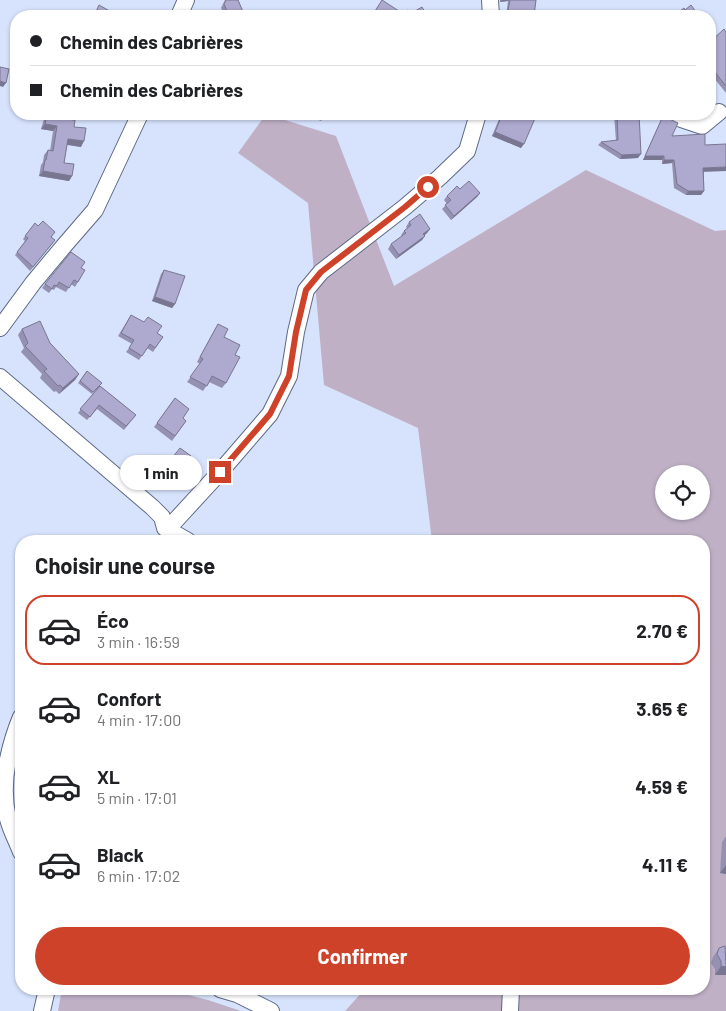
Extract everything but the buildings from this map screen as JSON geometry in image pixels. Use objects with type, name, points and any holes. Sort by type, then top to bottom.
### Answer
[{"type":"street","points":[[0,328],[63,246],[96,210],[137,120]]},
{"type":"street","points":[[163,534],[270,414],[289,376],[296,332],[306,290],[321,272],[405,207],[467,151],[476,120]]},
{"type":"street","points":[[685,120],[702,126],[708,120]]},
{"type":"street","points":[[0,377],[152,507],[162,517],[163,534]]},
{"type":"street","points":[[15,736],[4,782],[4,799],[8,820],[15,837]]},
{"type":"street","points":[[42,1011],[46,995]]},
{"type":"street","points":[[239,995],[271,1011]]},
{"type":"street","points":[[510,1011],[511,995]]},
{"type":"shaded area","points":[[262,120],[285,120],[336,136],[394,286],[586,170],[715,231],[726,230],[726,1011],[345,1011],[360,995],[710,995],[710,535],[431,535],[418,428],[324,385],[308,203],[238,153]]},
{"type":"shaded area","points":[[61,995],[188,995],[241,1011],[58,1011]]},
{"type":"route","points":[[220,472],[270,414],[289,376],[296,332],[306,290],[321,272],[428,187]]}]
